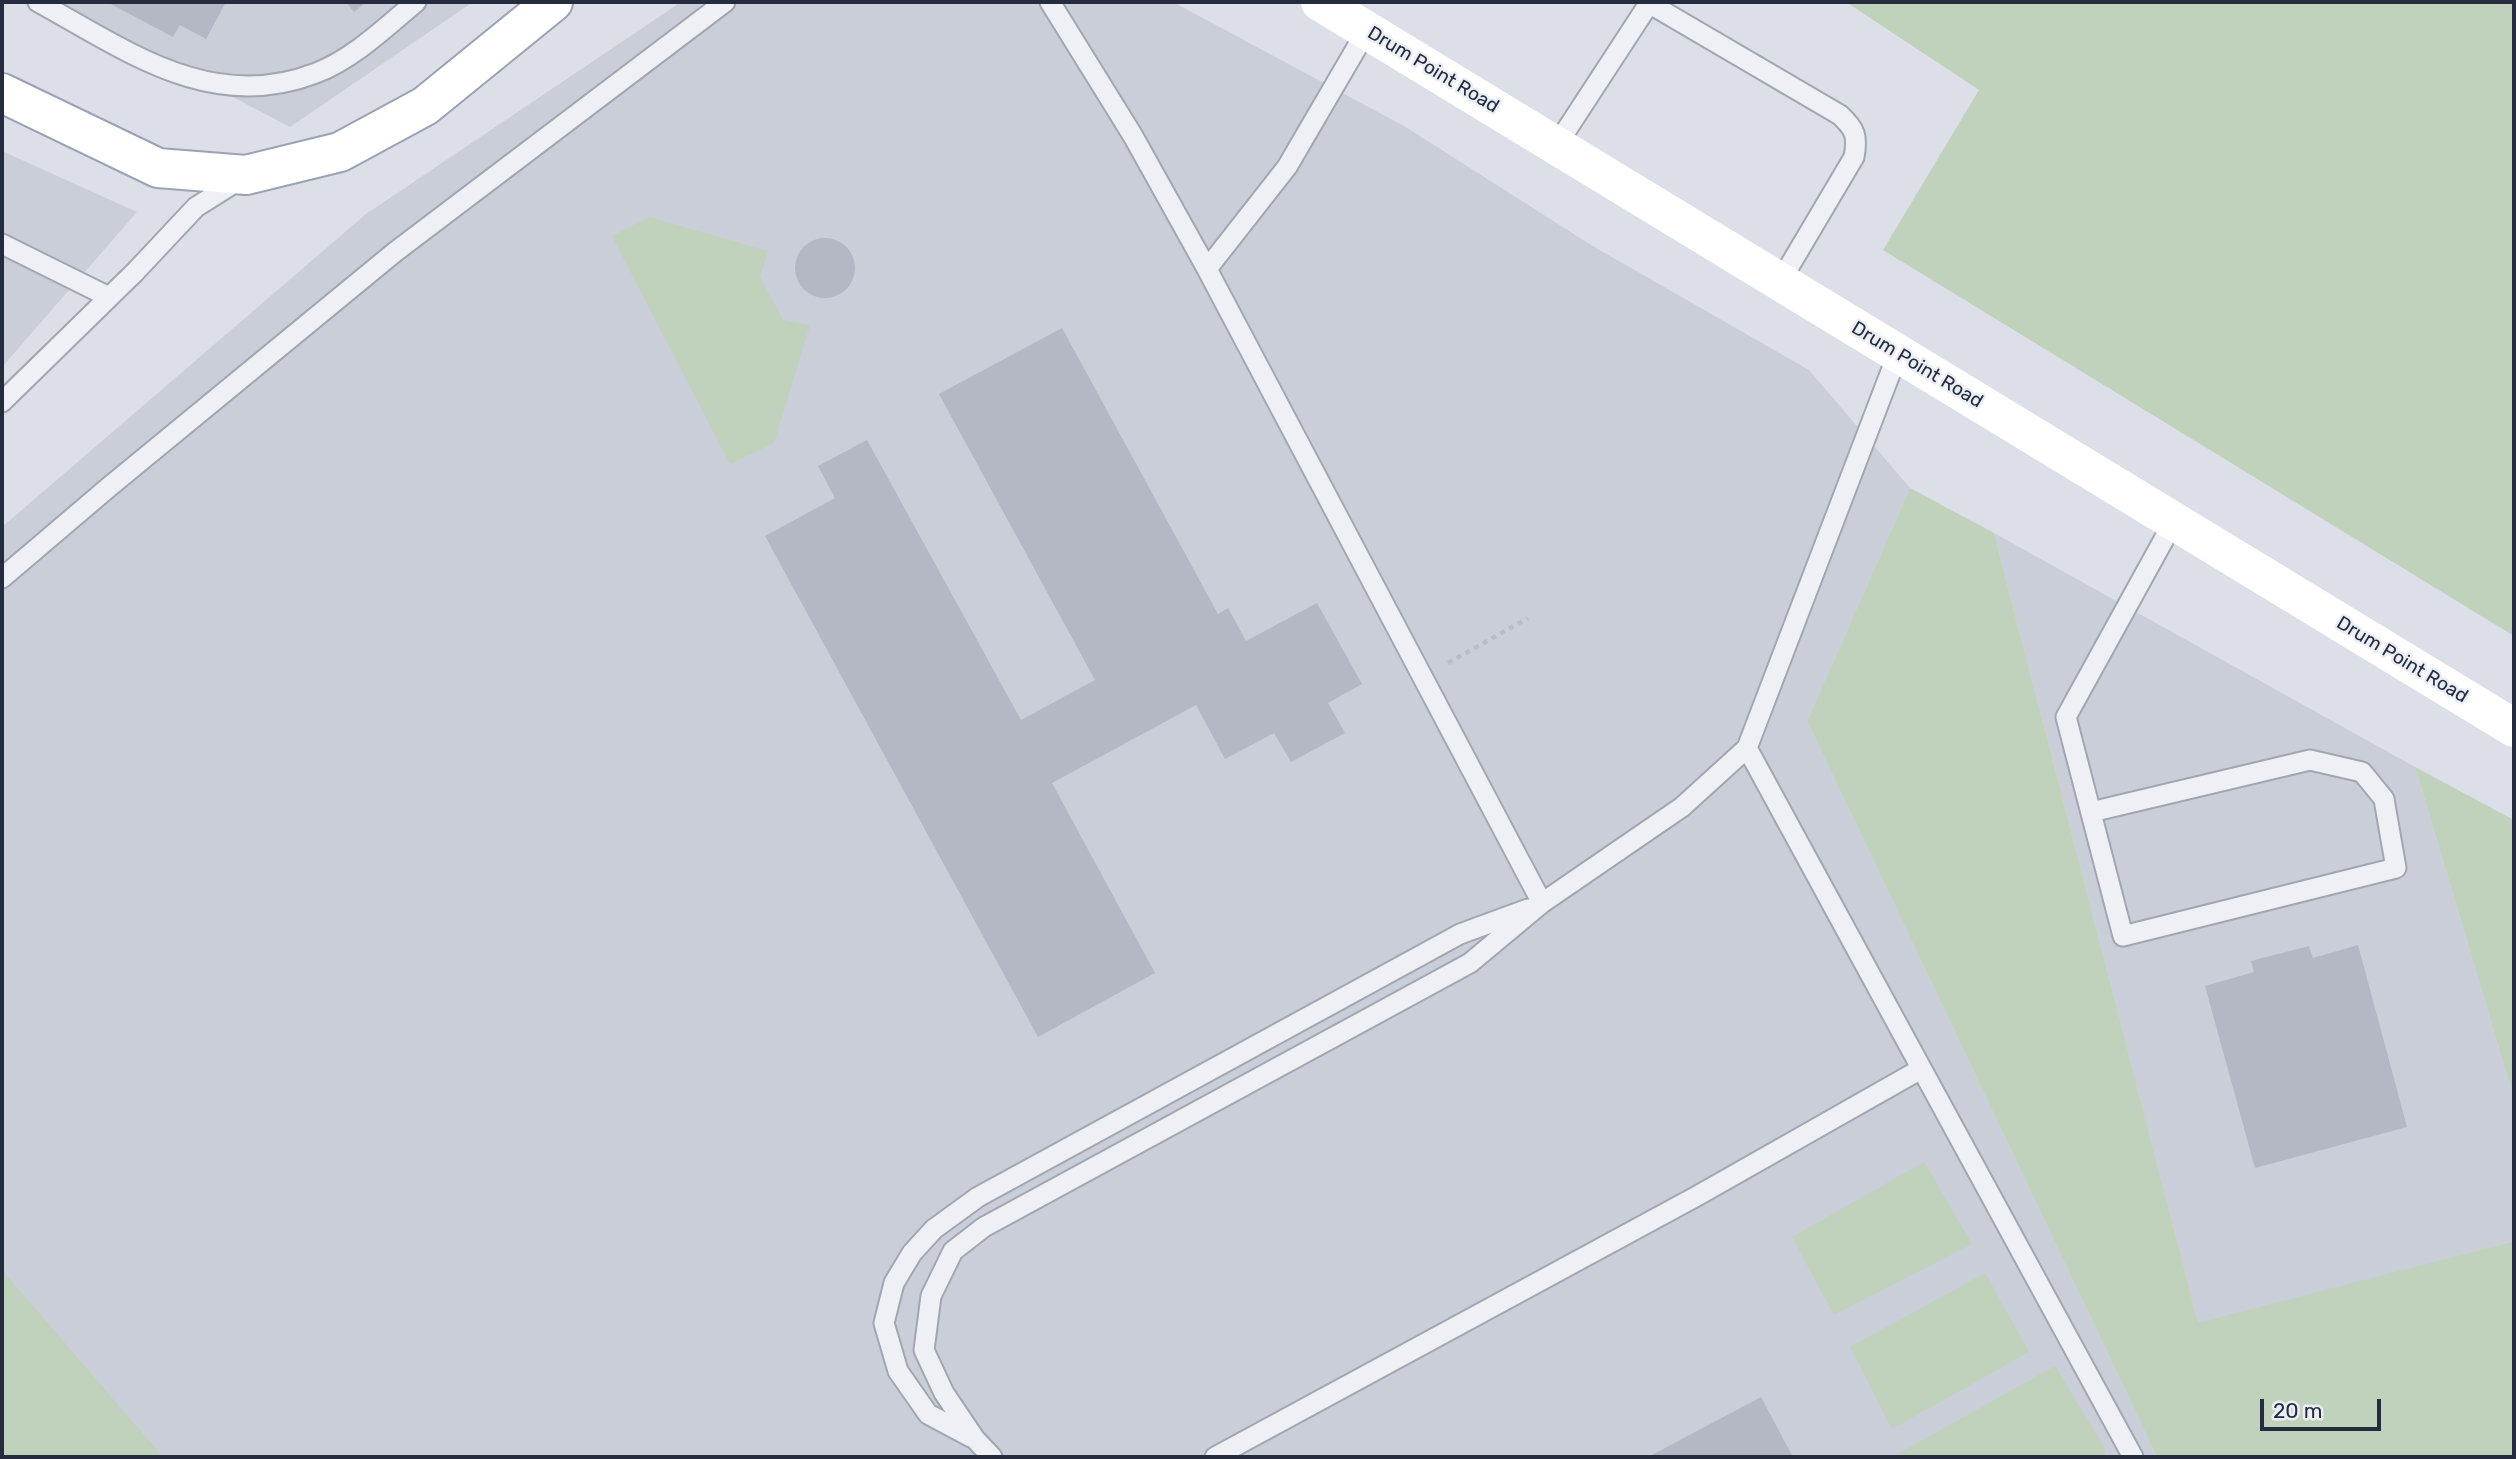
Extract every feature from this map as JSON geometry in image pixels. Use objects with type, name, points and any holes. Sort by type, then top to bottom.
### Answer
[{"type":"street","points":[[2,93],[158,168],[246,175],[340,152],[425,106],[553,2]]},
{"type":"street","name":"Drum Point Road","points":[[1320,2],[2514,728]]},
{"type":"lane","points":[[38,2],[159,68],[197,81],[233,86],[271,85],[317,73],[367,43],[415,2]]},
{"type":"lane","points":[[2,578],[119,478],[396,252],[725,2]]},
{"type":"lane","points":[[1051,2],[1133,136],[1207,269],[1542,903]]},
{"type":"lane","points":[[1556,146],[1648,2],[1840,115],[1854,128],[1857,140],[1854,157],[1780,282]]},
{"type":"lane","points":[[1207,269],[1286,167],[1367,30]]},
{"type":"lane","points":[[2,401],[109,297],[196,207],[246,175]]},
{"type":"lane","points":[[2,244],[109,297]]},
{"type":"lane","points":[[992,1457],[975,1438],[944,1393],[924,1350],[931,1296],[953,1251],[984,1227],[1470,963],[1542,903],[1682,807],[1747,748],[1898,353]]},
{"type":"lane","points":[[2091,812],[2311,760],[2362,772],[2384,799],[2396,868],[2123,936],[2066,717],[2174,521]]},
{"type":"lane","points":[[1747,748],[2133,1457]]},
{"type":"lane","points":[[975,1438],[928,1414],[898,1371],[884,1323],[894,1283],[912,1253],[934,1229],[978,1196],[1460,934],[1542,903]]},
{"type":"lane","points":[[1215,1457],[1697,1196],[1921,1069]]},
{"type":"lane","points":[[1091,1136],[1104,1162]]},
{"type":"path","points":[[1423,677],[1528,618]]},
{"type":"shaded area","points":[[51,2],[473,2],[290,127]]},
{"type":"shaded area","points":[[681,2],[1173,2],[1404,126],[1591,245],[1809,370],[1910,488],[1807,721],[2157,1457],[2,1457],[2,527],[366,214]]},
{"type":"shaded area","points":[[2,151],[137,212],[2,367]]},
{"type":"shaded area","points":[[1994,533],[2415,767],[2514,1099],[2514,1241],[2198,1324]]},
{"type":"green space","points":[[1846,2],[2514,2],[2514,636],[1883,250],[1979,90]]},
{"type":"green space","points":[[649,217],[768,251],[760,277],[783,320],[810,325],[774,443],[730,464],[612,236]]},
{"type":"green space","points":[[1910,488],[1994,533],[2198,1323],[2514,1241],[2514,1457],[2157,1457],[1807,721]]},
{"type":"green space","points":[[2415,767],[2514,820],[2514,1099]]},
{"type":"green space","points":[[1924,1162],[1972,1244],[1834,1315],[1792,1237]]},
{"type":"green space","points":[[2,1270],[163,1457],[2,1457]]},
{"type":"green space","points":[[1985,1273],[2029,1352],[1892,1429],[1850,1347]]},
{"type":"green space","points":[[2055,1366],[2103,1445],[2106,1457],[1892,1457]]},
{"type":"building","points":[[107,2],[226,2],[206,39],[180,25],[173,37]]},
{"type":"building","points":[[346,2],[366,2],[354,12]]},
{"type":"building","points":[[825,238],[842,243],[850,251],[855,268],[850,285],[842,293],[825,298],[808,293],[800,285],[795,268],[800,251],[808,243]]},
{"type":"building","points":[[1062,328],[1218,614],[1228,608],[1246,641],[1317,603],[1362,684],[1328,703],[1345,733],[1291,762],[1274,733],[1225,759],[1196,705],[1052,783],[1155,973],[1038,1037],[765,536],[835,498],[818,466],[867,440],[1021,720],[1095,680],[939,394]]},
{"type":"building","points":[[2358,945],[2407,1127],[2255,1168],[2205,986],[2254,972],[2251,961],[2309,946],[2313,958]]},
{"type":"building","points":[[1761,1397],[1793,1457],[1648,1457]]}]
